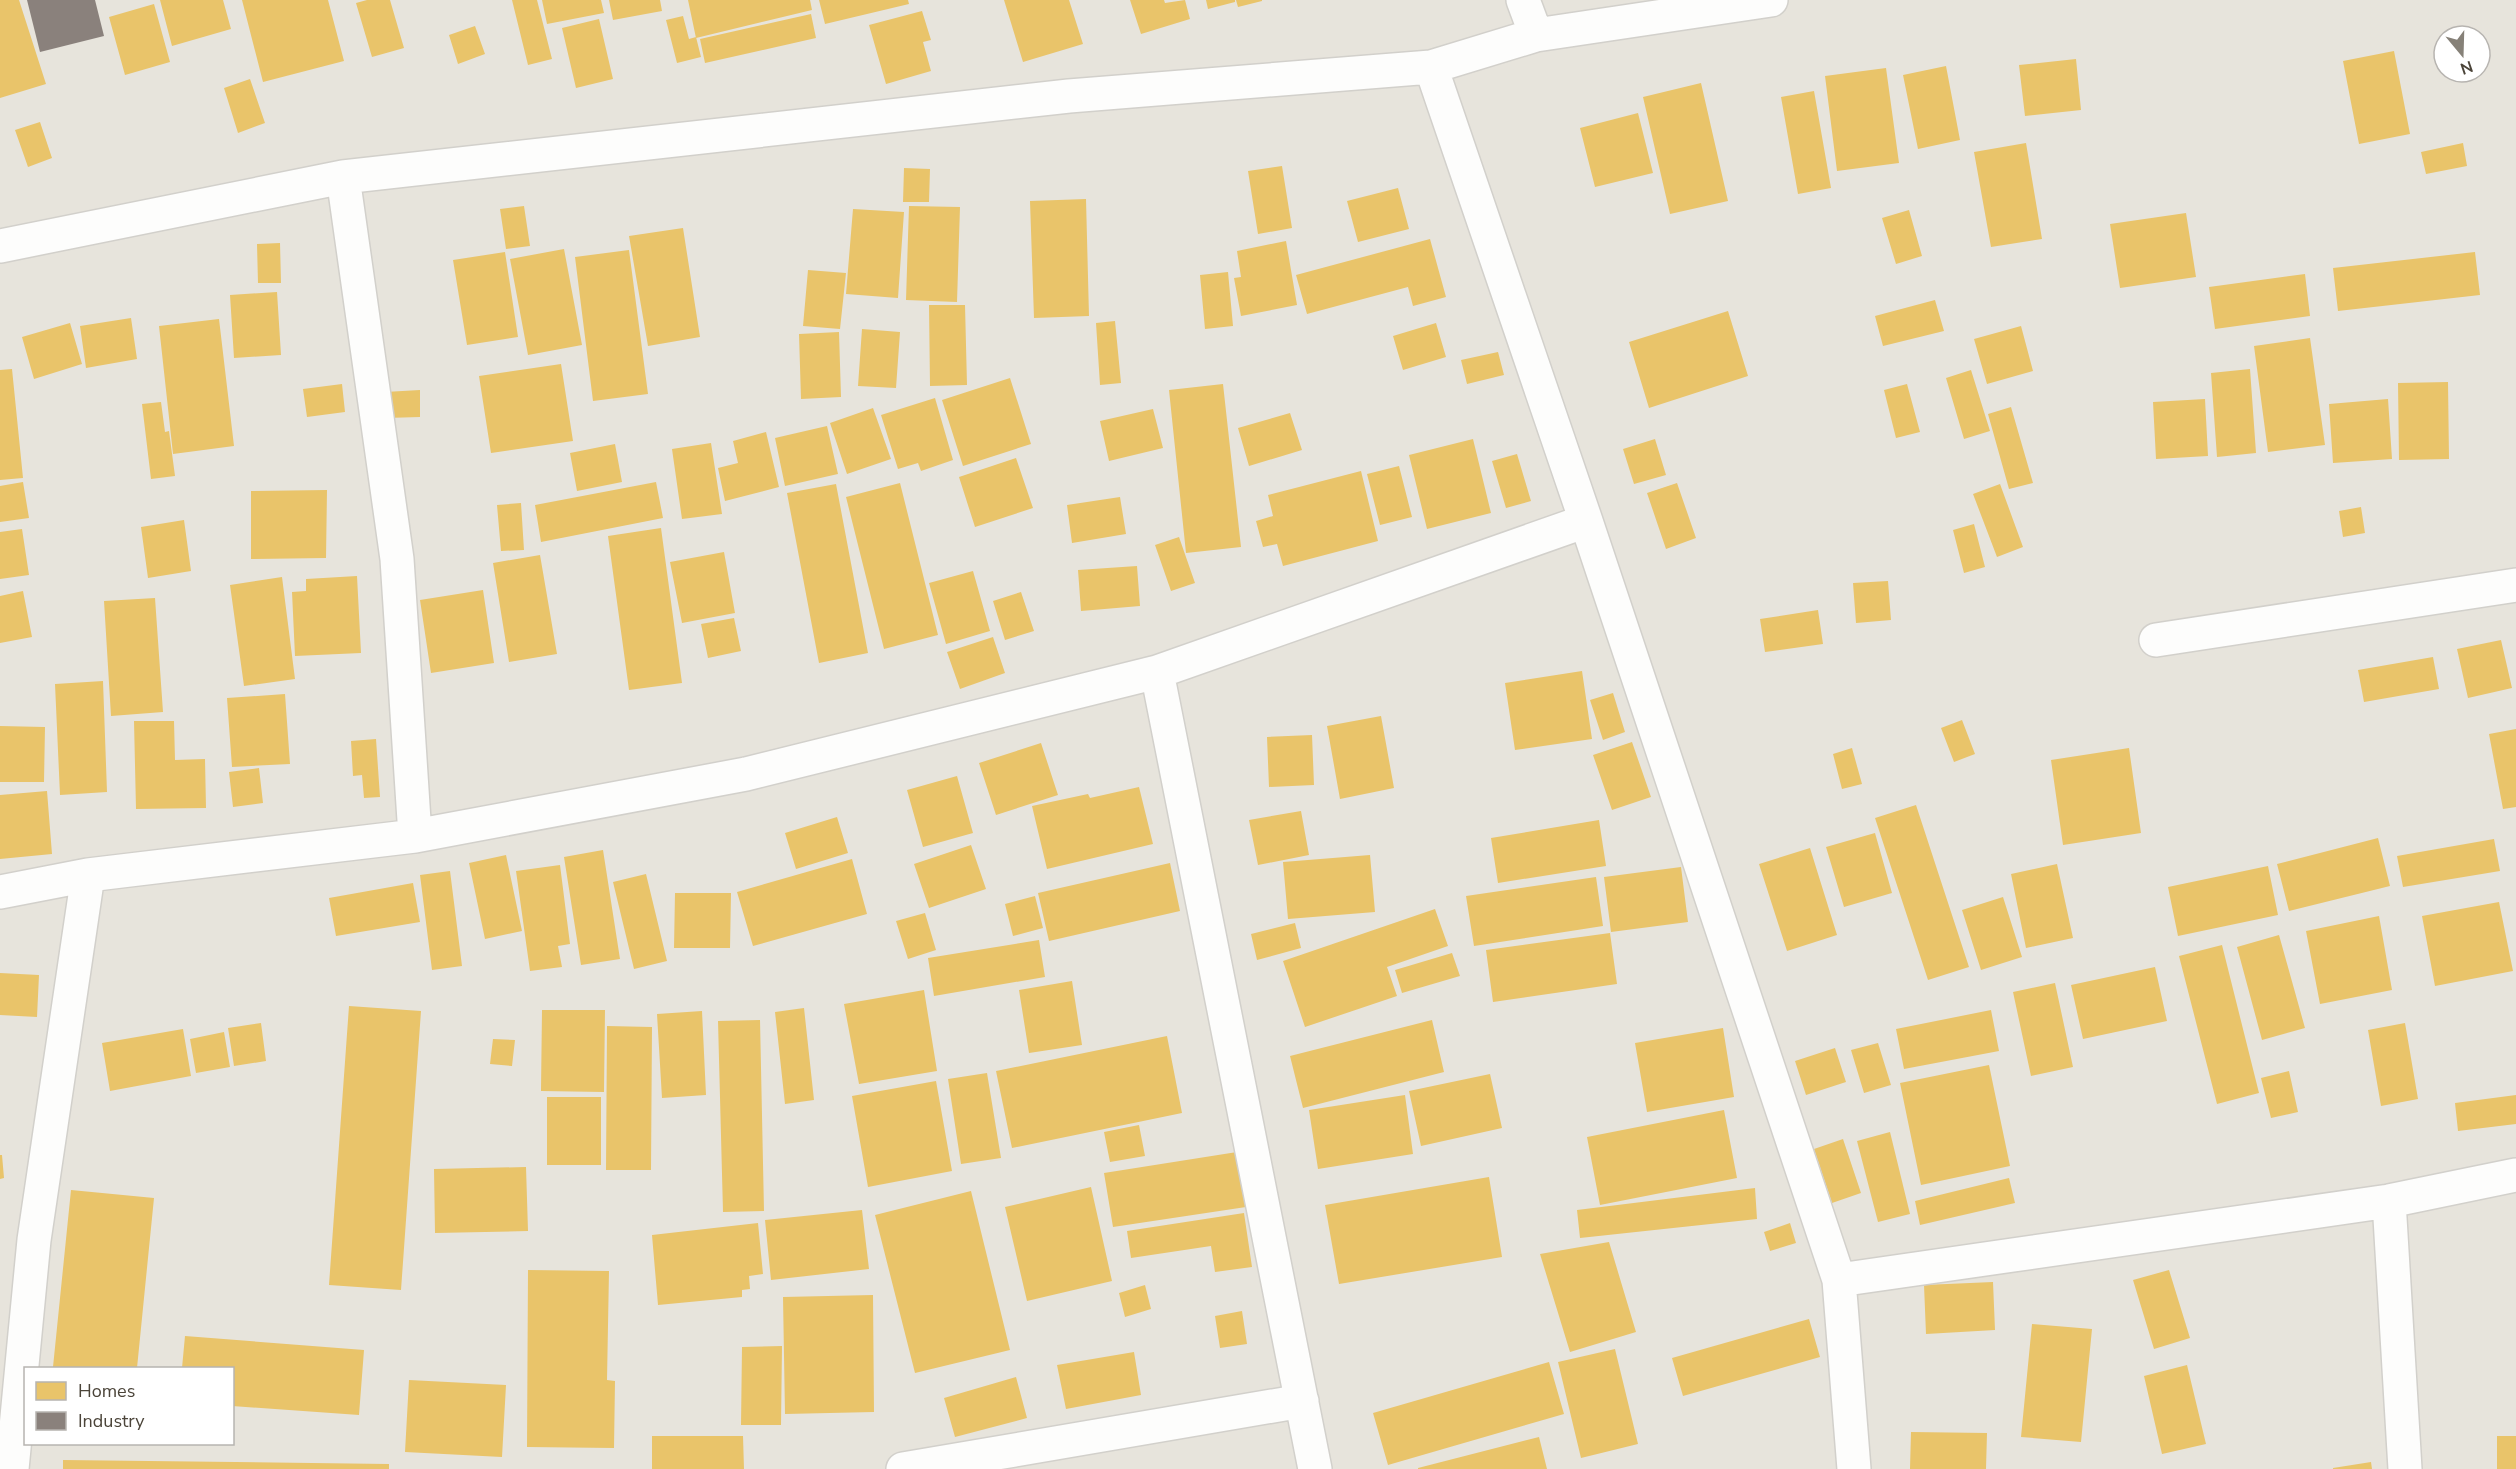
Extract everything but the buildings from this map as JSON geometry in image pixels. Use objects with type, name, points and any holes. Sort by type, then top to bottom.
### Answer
[{"type":"street","points":[[1523,0],[1536,35]]},
{"type":"street","points":[[0,246],[343,177],[1069,96],[1431,67],[1536,35],[1771,0]]},
{"type":"street","points":[[1431,67],[1586,521],[1839,1280],[1854,1469]]},
{"type":"street","points":[[343,177],[397,559],[415,836]]},
{"type":"street","points":[[0,892],[88,875],[415,836],[746,774],[1157,672],[1586,521]]},
{"type":"street","points":[[2156,640],[2516,585]]},
{"type":"street","points":[[1157,672],[1315,1469]]},
{"type":"street","points":[[12,1469],[34,1239],[88,875]]},
{"type":"street","points":[[1839,1280],[2390,1201],[2516,1175]]},
{"type":"street","points":[[2390,1201],[2405,1469]]},
{"type":"street","points":[[903,1469],[1302,1401]]},
{"type":"shaded area","points":[[0,0],[2516,0],[2516,1469],[0,1469]]}]
